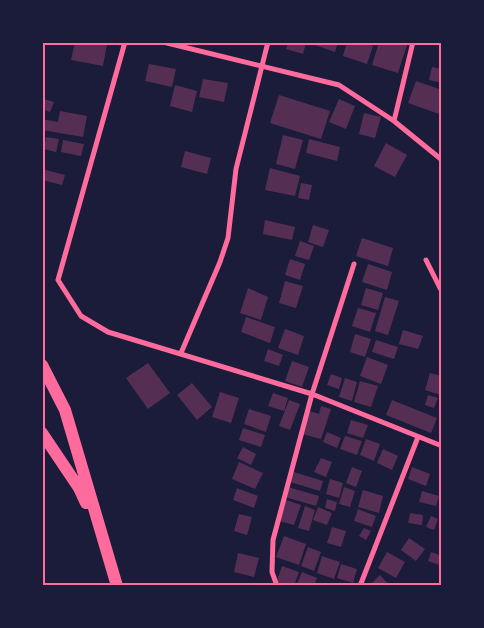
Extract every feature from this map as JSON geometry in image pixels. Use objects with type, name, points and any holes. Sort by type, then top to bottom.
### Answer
[{"type":"highway","points":[[42,365],[65,410],[117,586]]},
{"type":"highway","points":[[42,433],[79,488],[106,549]]},
{"type":"street","points":[[125,42],[58,280],[81,316],[89,323],[108,332],[312,394],[442,446]]},
{"type":"street","points":[[163,42],[262,68],[339,85],[394,121],[442,160]]},
{"type":"street","points":[[181,353],[220,262],[228,238],[236,169],[268,42]]},
{"type":"street","points":[[394,121],[414,42]]},
{"type":"street","points":[[426,260],[442,292]]},
{"type":"street","points":[[277,586],[272,572],[273,540],[312,394],[354,264]]},
{"type":"street","points":[[360,586],[418,437]]},
{"type":"building","points":[[75,42],[107,44],[103,66],[71,60]]},
{"type":"building","points":[[288,42],[306,43],[303,54],[286,49]]},
{"type":"building","points":[[306,42],[338,42],[335,52]]},
{"type":"building","points":[[347,42],[362,42],[373,46],[367,64],[343,56]]},
{"type":"building","points":[[379,42],[408,42],[398,73],[372,65]]},
{"type":"building","points":[[149,64],[176,69],[172,87],[145,81]]},
{"type":"building","points":[[432,67],[442,69],[442,83],[429,80]]},
{"type":"building","points":[[203,79],[228,83],[224,102],[199,97]]},
{"type":"building","points":[[416,81],[442,90],[442,115],[408,103]]},
{"type":"building","points":[[175,85],[197,91],[192,112],[170,106]]},
{"type":"building","points":[[279,95],[330,111],[321,139],[270,123]]},
{"type":"building","points":[[44,99],[54,102],[50,112],[42,109]]},
{"type":"building","points":[[339,99],[355,106],[346,129],[329,122]]},
{"type":"building","points":[[60,111],[87,116],[83,137],[42,130],[42,119],[58,122]]},
{"type":"building","points":[[364,113],[381,117],[375,138],[359,134]]},
{"type":"building","points":[[283,135],[303,140],[295,169],[276,164]]},
{"type":"building","points":[[46,137],[59,139],[56,152],[44,149]]},
{"type":"building","points":[[309,139],[340,147],[337,161],[306,153]]},
{"type":"building","points":[[63,140],[84,144],[81,156],[61,152]]},
{"type":"building","points":[[386,143],[407,155],[395,177],[374,166]]},
{"type":"building","points":[[185,151],[211,158],[207,174],[181,167]]},
{"type":"building","points":[[270,168],[300,176],[295,196],[265,190]]},
{"type":"building","points":[[42,169],[65,175],[62,185],[42,180]]},
{"type":"building","points":[[301,183],[312,185],[309,200],[298,198]]},
{"type":"building","points":[[265,220],[295,227],[292,240],[263,234]]},
{"type":"building","points":[[313,225],[329,230],[323,247],[308,242]]},
{"type":"building","points":[[362,238],[393,248],[388,266],[356,256]]},
{"type":"building","points":[[300,241],[314,246],[309,260],[295,256]]},
{"type":"building","points":[[290,259],[305,264],[300,280],[285,275]]},
{"type":"building","points":[[368,264],[392,272],[387,290],[362,282]]},
{"type":"building","points":[[285,281],[303,286],[296,308],[279,303]]},
{"type":"building","points":[[248,288],[268,297],[261,320],[240,313]]},
{"type":"building","points":[[366,288],[383,293],[378,310],[361,305]]},
{"type":"building","points":[[385,297],[399,301],[388,335],[375,331]]},
{"type":"building","points":[[358,308],[376,313],[370,332],[352,326]]},
{"type":"building","points":[[246,317],[275,327],[270,343],[241,332]]},
{"type":"building","points":[[285,329],[304,336],[298,355],[278,348]]},
{"type":"building","points":[[403,330],[423,336],[418,349],[399,344]]},
{"type":"building","points":[[355,334],[371,339],[365,357],[350,352]]},
{"type":"building","points":[[376,340],[398,347],[394,359],[372,352]]},
{"type":"building","points":[[268,349],[283,355],[279,366],[264,361]]},
{"type":"building","points":[[367,357],[388,365],[381,384],[360,376]]},
{"type":"building","points":[[292,361],[309,367],[302,387],[285,381]]},
{"type":"building","points":[[148,363],[170,393],[148,409],[126,378]]},
{"type":"building","points":[[430,373],[442,376],[441,395],[425,390]]},
{"type":"building","points":[[331,374],[342,378],[339,389],[327,385]]},
{"type":"building","points":[[345,378],[357,382],[352,401],[339,397]]},
{"type":"building","points":[[360,381],[378,386],[371,407],[354,402]]},
{"type":"building","points":[[192,383],[212,407],[197,420],[177,395]]},
{"type":"building","points":[[220,392],[239,398],[231,423],[212,417]]},
{"type":"building","points":[[273,393],[288,398],[284,411],[268,406]]},
{"type":"building","points":[[428,395],[438,398],[434,408],[425,405]]},
{"type":"building","points":[[289,400],[300,404],[290,430],[279,426]]},
{"type":"building","points":[[392,400],[437,418],[431,433],[386,415]]},
{"type":"building","points":[[321,406],[331,409],[321,439],[302,434],[309,411],[319,414]]},
{"type":"building","points":[[249,409],[271,416],[266,432],[244,424]]},
{"type":"building","points":[[351,420],[368,425],[363,438],[347,433]]},
{"type":"building","points":[[243,428],[265,435],[261,447],[239,440]]},
{"type":"building","points":[[327,432],[341,438],[337,448],[323,442]]},
{"type":"building","points":[[345,436],[362,441],[357,455],[340,449]]},
{"type":"building","points":[[366,439],[380,444],[374,461],[360,455]]},
{"type":"building","points":[[243,447],[256,454],[251,465],[237,458]]},
{"type":"building","points":[[383,449],[398,456],[392,470],[377,463]]},
{"type":"building","points":[[321,458],[332,462],[326,477],[314,472]]},
{"type":"building","points":[[239,462],[263,473],[255,489],[232,479]]},
{"type":"building","points":[[352,467],[362,471],[356,487],[346,483]]},
{"type":"building","points":[[412,467],[430,474],[426,486],[408,479]]},
{"type":"building","points":[[294,472],[323,481],[320,491],[290,482]]},
{"type":"building","points":[[330,479],[343,483],[339,498],[326,494]]},
{"type":"building","points":[[288,487],[319,496],[316,506],[285,497]]},
{"type":"building","points":[[344,487],[355,491],[350,507],[339,504]]},
{"type":"building","points":[[237,488],[258,496],[254,508],[233,500]]},
{"type":"building","points":[[363,490],[383,496],[379,513],[358,507]]},
{"type":"building","points":[[422,491],[439,496],[436,506],[419,502]]},
{"type":"building","points":[[327,499],[337,502],[335,511],[325,508]]},
{"type":"building","points":[[286,500],[301,505],[294,525],[279,521]]},
{"type":"building","points":[[305,506],[315,510],[309,531],[298,528]]},
{"type":"building","points":[[318,507],[332,513],[327,525],[313,520]]},
{"type":"building","points":[[358,509],[376,516],[372,527],[354,521]]},
{"type":"building","points":[[410,513],[423,515],[422,525],[408,523]]},
{"type":"building","points":[[239,514],[252,517],[247,535],[234,531]]},
{"type":"building","points":[[431,516],[438,519],[434,530],[426,527]]},
{"type":"building","points":[[332,527],[346,531],[341,547],[327,543]]},
{"type":"building","points":[[364,528],[371,531],[366,540],[359,536]]},
{"type":"building","points":[[284,536],[306,544],[299,565],[276,557]]},
{"type":"building","points":[[409,538],[425,549],[416,561],[401,550]]},
{"type":"building","points":[[308,547],[321,552],[314,571],[301,566]]},
{"type":"building","points":[[387,552],[405,562],[396,578],[378,568]]},
{"type":"building","points":[[431,552],[442,556],[442,566],[428,561]]},
{"type":"building","points":[[238,553],[259,558],[254,577],[234,572]]},
{"type":"building","points":[[322,556],[340,562],[334,579],[317,573]]},
{"type":"building","points":[[341,564],[357,569],[353,583],[337,578]]},
{"type":"building","points":[[282,566],[299,572],[294,586],[276,583]]},
{"type":"building","points":[[302,572],[317,578],[314,586],[296,586]]},
{"type":"building","points":[[380,575],[390,586],[375,586],[372,583]]}]
